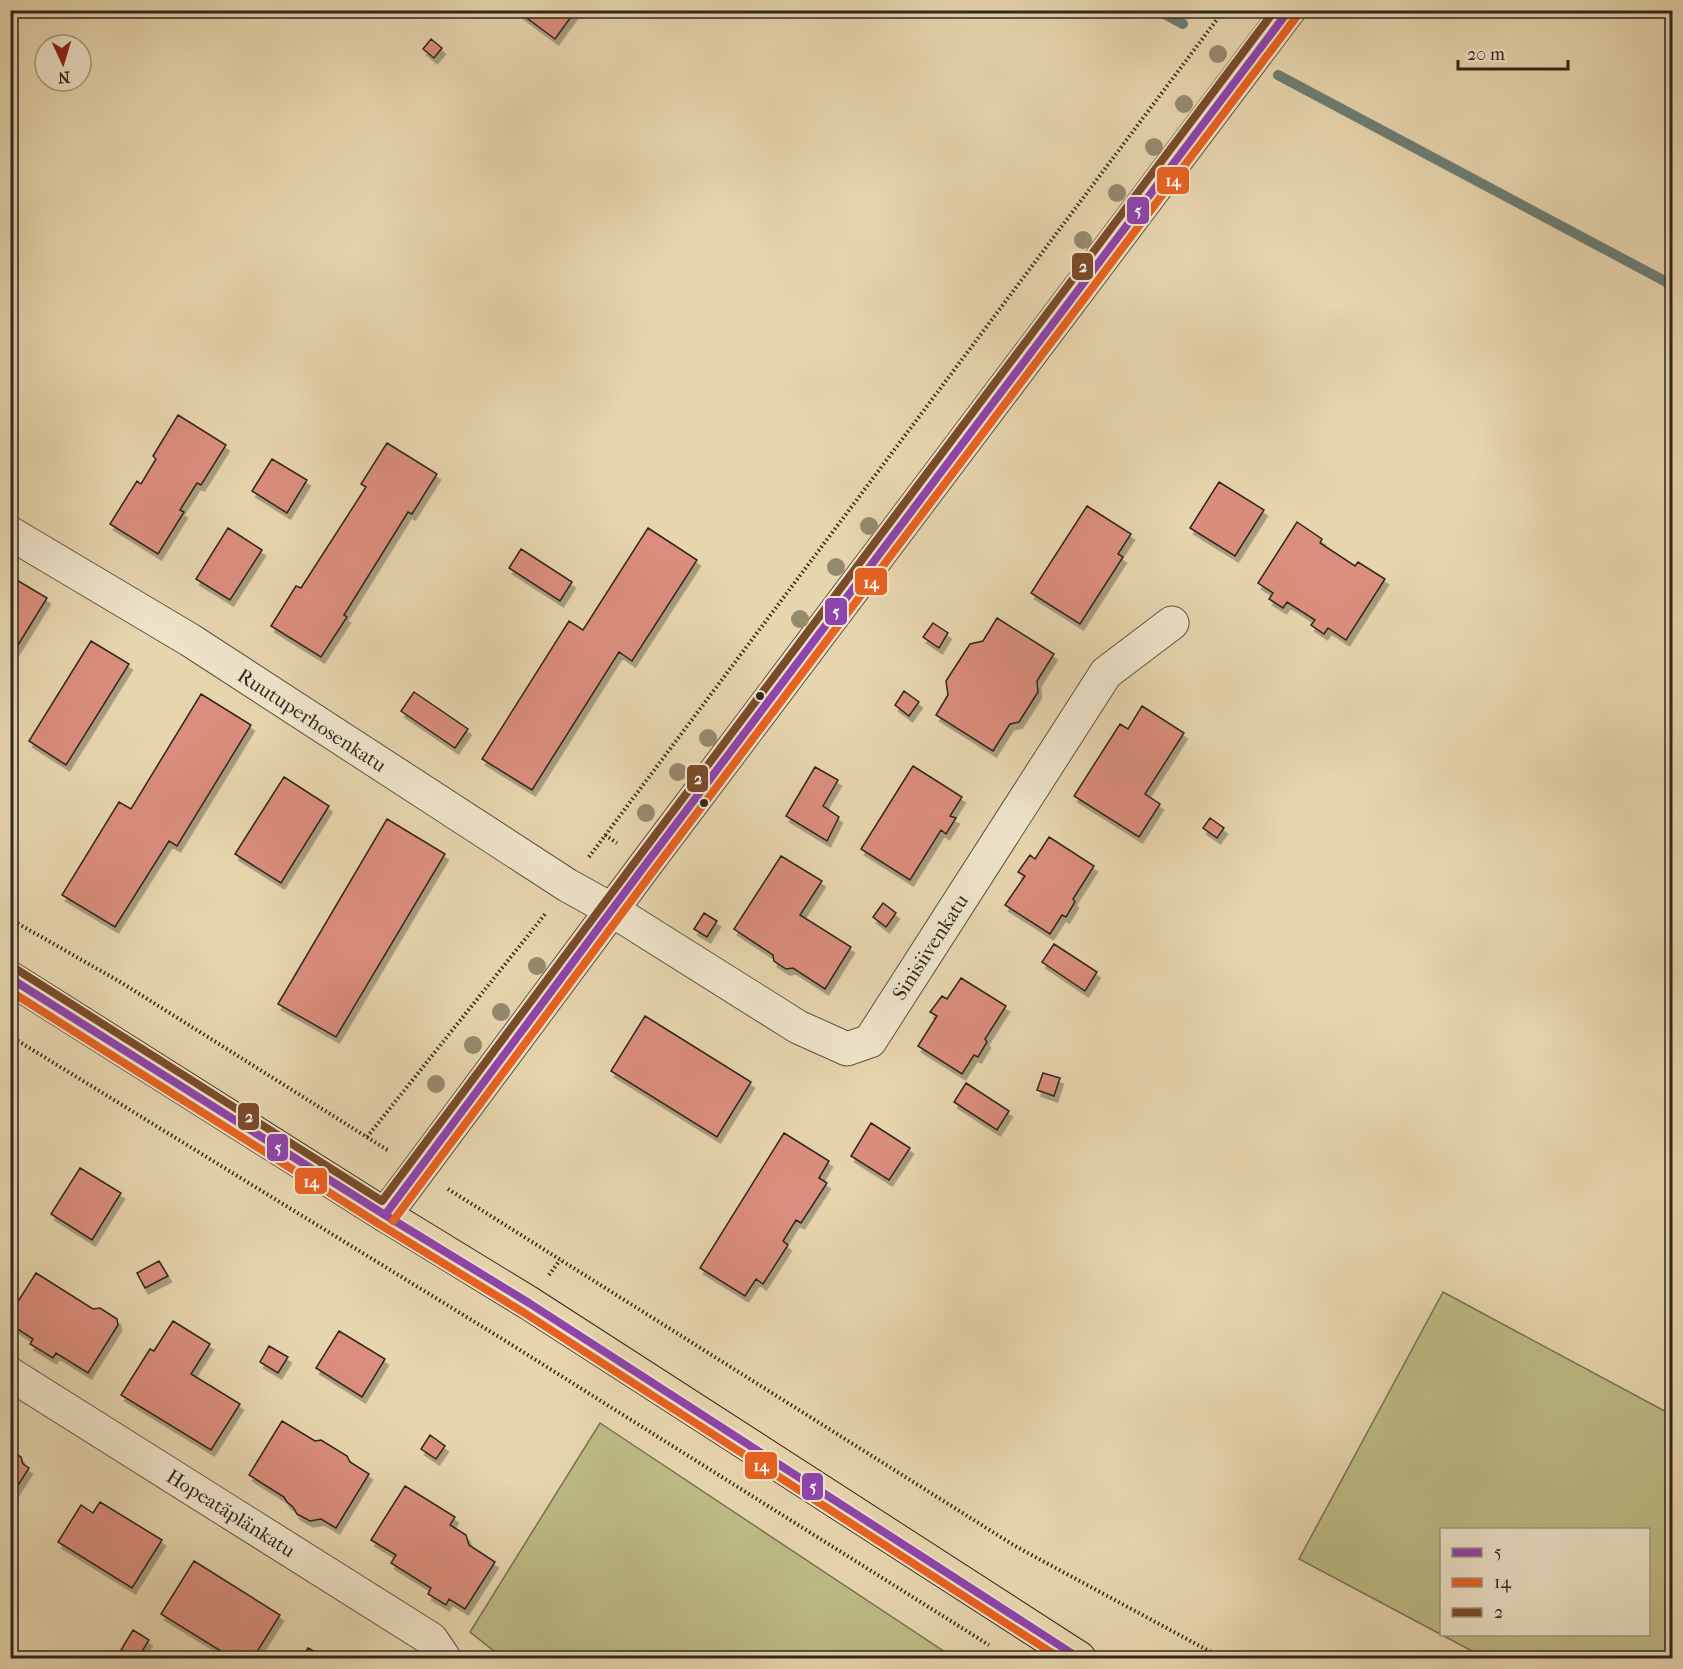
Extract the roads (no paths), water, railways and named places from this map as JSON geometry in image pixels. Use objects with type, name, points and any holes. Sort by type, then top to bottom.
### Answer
[{"type":"main road","points":[[10,978],[385,1215],[529,1303],[1079,1659]]},
{"type":"street","points":[[385,1215],[1289,10]]},
{"type":"street","name":"Ruutuperhosenkatu","points":[[10,533],[190,640],[567,885],[612,910]]},
{"type":"street","name":"Sinisiivenkatu","points":[[612,910],[798,1027],[847,1049],[870,1041],[1106,673],[1172,623]]},
{"type":"street","name":"Hopeatäplänkatu","points":[[10,1374],[431,1639],[444,1659]]},
{"type":"waterway","points":[[1157,10],[1183,24]]},
{"type":"waterway","points":[[1278,75],[1672,285]]}]
